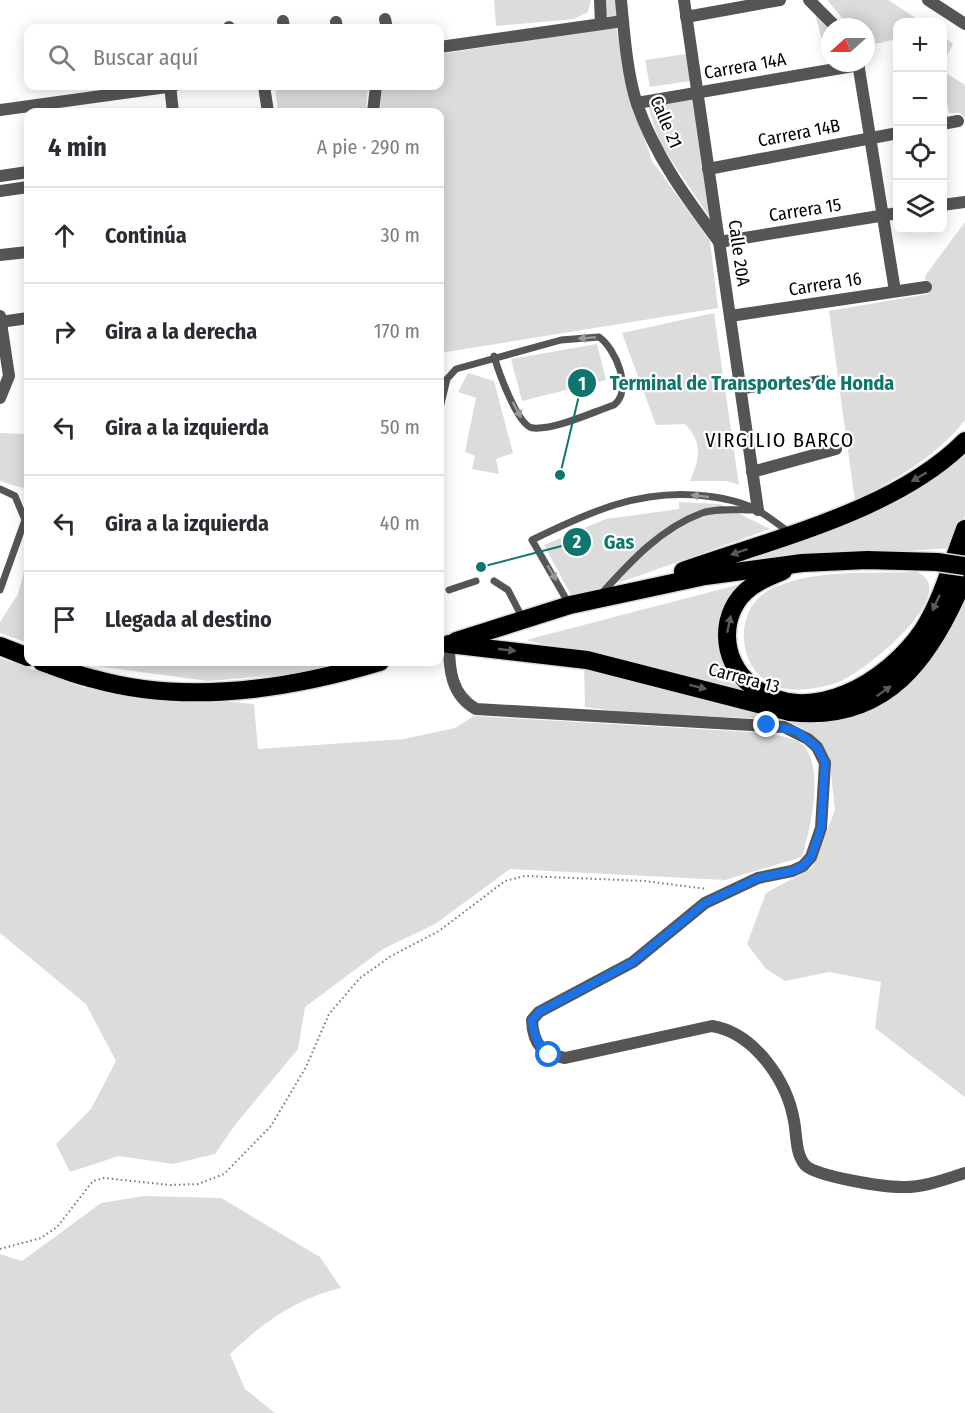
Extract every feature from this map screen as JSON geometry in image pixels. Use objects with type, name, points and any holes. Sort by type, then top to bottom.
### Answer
[{"type":"highway","points":[[626,592],[791,534],[903,487],[943,461],[965,441]]},
{"type":"highway","name":"Carrera 13","points":[[802,563],[750,587],[739,599],[728,619],[727,640],[731,660],[739,674],[752,687],[772,697],[793,701],[835,698],[854,692],[872,680],[892,664],[922,631],[941,594],[965,529]]},
{"type":"highway","points":[[444,645],[570,605],[705,576],[802,563],[867,560],[937,562],[965,566]]},
{"type":"highway","name":"Carrera 13","points":[[444,645],[587,660],[790,712],[815,715],[841,712],[865,704],[908,672],[932,645],[965,576]]},
{"type":"highway","points":[[0,646],[24,655]]},
{"type":"highway","points":[[54,666],[95,680],[185,692],[287,684],[366,666]]},
{"type":"street","points":[[600,0],[601,24]]},
{"type":"street","name":"Calle 21","points":[[621,0],[637,103],[653,142],[676,186],[719,242]]},
{"type":"street","name":"Calle 20A","points":[[684,0],[758,510]]},
{"type":"street","points":[[686,17],[780,0]]},
{"type":"street","points":[[809,0],[827,18]]},
{"type":"street","points":[[928,0],[965,24]]},
{"type":"street","points":[[444,46],[623,21]]},
{"type":"street","name":"Carrera 14A","points":[[637,103],[821,70]]},
{"type":"street","points":[[859,72],[895,291]]},
{"type":"street","points":[[0,110],[143,90]]},
{"type":"street","points":[[172,90],[173,108]]},
{"type":"street","points":[[265,90],[267,108]]},
{"type":"street","points":[[373,108],[376,90]]},
{"type":"street","points":[[947,123],[958,121]]},
{"type":"street","name":"Carrera 14B","points":[[708,169],[893,134]]},
{"type":"street","points":[[0,176],[24,173]]},
{"type":"street","points":[[0,191],[24,188]]},
{"type":"street","points":[[947,205],[965,202]]},
{"type":"street","name":"Carrera 15","points":[[719,242],[893,214]]},
{"type":"street","points":[[0,255],[24,252]]},
{"type":"street","name":"Carrera 16","points":[[730,316],[926,286]]},
{"type":"street","points":[[0,316],[9,376],[0,398]]},
{"type":"street","points":[[0,322],[24,319]]},
{"type":"street","points":[[752,472],[836,448]]},
{"type":"street","points":[[444,645],[449,670],[460,696],[476,709],[767,725],[796,731],[808,739],[822,754],[826,775],[821,828],[811,857],[803,866],[792,871],[758,878],[705,903],[663,940],[619,971],[539,1012],[532,1020],[533,1031],[540,1047],[549,1055],[565,1058],[711,1026],[723,1028],[746,1041],[772,1070],[789,1102],[800,1157],[813,1171],[904,1187],[965,1173]]},
{"type":"lane","points":[[444,392],[447,380],[456,369],[494,357],[561,340],[599,337],[609,343],[624,389],[621,399],[614,405],[558,424],[532,429],[526,425],[515,409],[494,357]]},
{"type":"lane","points":[[741,391],[825,378]]},
{"type":"lane","points":[[0,489],[15,496],[24,518]]},
{"type":"lane","points":[[570,605],[532,540],[577,518],[623,502],[655,495],[692,495],[727,499],[758,510],[791,534]]},
{"type":"lane","points":[[596,599],[631,561],[678,525],[703,513],[758,510]]},
{"type":"lane","points":[[0,590],[24,523]]},
{"type":"lane","points":[[449,590],[476,581]]},
{"type":"lane","points":[[494,581],[508,591],[523,619]]},
{"type":"path","points":[[0,1249],[41,1238],[57,1227],[93,1181],[104,1178],[170,1185],[198,1184],[224,1173],[271,1126],[306,1067],[329,1014],[360,978],[392,956],[439,931],[505,881],[525,876],[645,881],[693,888],[730,890]]},
{"type":"shaded area","points":[[494,0],[591,0],[588,12],[574,19],[496,26]]},
{"type":"shaded area","points":[[602,0],[618,0],[619,17],[595,16]]},
{"type":"shaded area","points":[[827,0],[888,0],[916,18],[893,18],[893,40],[875,44],[875,18],[842,18]]},
{"type":"shaded area","points":[[812,3],[823,18],[821,18],[821,36]]},
{"type":"shaded area","points":[[616,27],[634,107],[652,161],[710,241],[718,308],[444,352],[444,108],[380,108],[382,90],[444,90],[444,53]]},
{"type":"shaded area","points":[[947,39],[953,44],[947,55]]},
{"type":"shaded area","points":[[686,54],[690,81],[650,87],[645,60]]},
{"type":"shaded area","points":[[947,74],[965,85],[965,117],[960,113],[949,113]]},
{"type":"shaded area","points":[[275,90],[368,90],[366,108],[278,108]]},
{"type":"shaded area","points":[[693,93],[712,221],[659,142],[647,102]]},
{"type":"shaded area","points":[[965,222],[965,420],[942,445],[928,456],[855,502],[829,311],[928,294],[925,276]]},
{"type":"shaded area","points":[[714,313],[739,485],[727,481],[690,481],[698,458],[695,438],[685,424],[656,425],[622,333]]},
{"type":"shaded area","points":[[597,344],[606,380],[522,401],[511,359]]},
{"type":"shaded area","points":[[468,373],[494,381],[513,453],[496,459],[499,474],[472,469],[475,456],[465,452],[476,398],[458,392]]},
{"type":"shaded area","points":[[0,433],[24,434],[24,489],[0,481]]},
{"type":"shaded area","points":[[965,452],[965,515],[952,548],[771,560],[735,566],[861,514],[937,478]]},
{"type":"shaded area","points":[[679,502],[720,504],[770,529],[573,599],[544,545],[606,519],[679,509]]},
{"type":"shaded area","points":[[24,571],[24,642],[0,633],[0,622],[18,594]]},
{"type":"shaded area","points":[[917,572],[928,582],[928,597],[918,615],[884,651],[846,678],[833,684],[804,690],[790,689],[776,686],[763,679],[753,668],[744,640],[745,625],[749,611],[757,599],[769,590],[786,583],[822,575]]},
{"type":"shaded area","points":[[737,585],[720,619],[717,632],[718,644],[730,667],[753,697],[526,640]]},
{"type":"shaded area","points":[[965,595],[965,1097],[875,1028],[881,982],[829,972],[785,981],[766,969],[747,944],[766,893],[812,868],[835,810],[829,756],[812,735],[798,726],[771,719],[629,713],[585,707],[584,664],[835,719],[869,710],[898,691]]},
{"type":"shaded area","points":[[0,658],[85,688],[254,704],[258,749],[404,739],[455,728],[474,716],[768,733],[800,743],[810,755],[813,768],[814,800],[809,831],[802,857],[725,880],[510,869],[435,924],[383,949],[305,1007],[298,1049],[235,1125],[215,1154],[173,1164],[119,1156],[70,1172],[56,1144],[91,1109],[116,1061],[86,1004],[0,933]]},
{"type":"shaded area","points":[[96,666],[332,666],[293,674],[208,681]]},
{"type":"shaded area","points":[[144,1196],[221,1198],[320,1257],[341,1288],[310,1298],[281,1313],[230,1354],[245,1389],[275,1413],[0,1413],[0,1254],[22,1261],[101,1203]]},
{"type":"place","name":"Terminal de Transportes de Honda","points":[[560,475]]},
{"type":"place","name":"Gas","points":[[481,567]]},
{"type":"district","name":"VIRGILIO BARCO","points":[[780,440]]},
{"type":"route","points":[[549,1055],[540,1047],[533,1031],[532,1020],[539,1012],[633,962],[663,940],[705,903],[758,878],[792,871],[803,866],[811,857],[821,828],[825,763],[817,747],[796,731],[767,725]]}]
